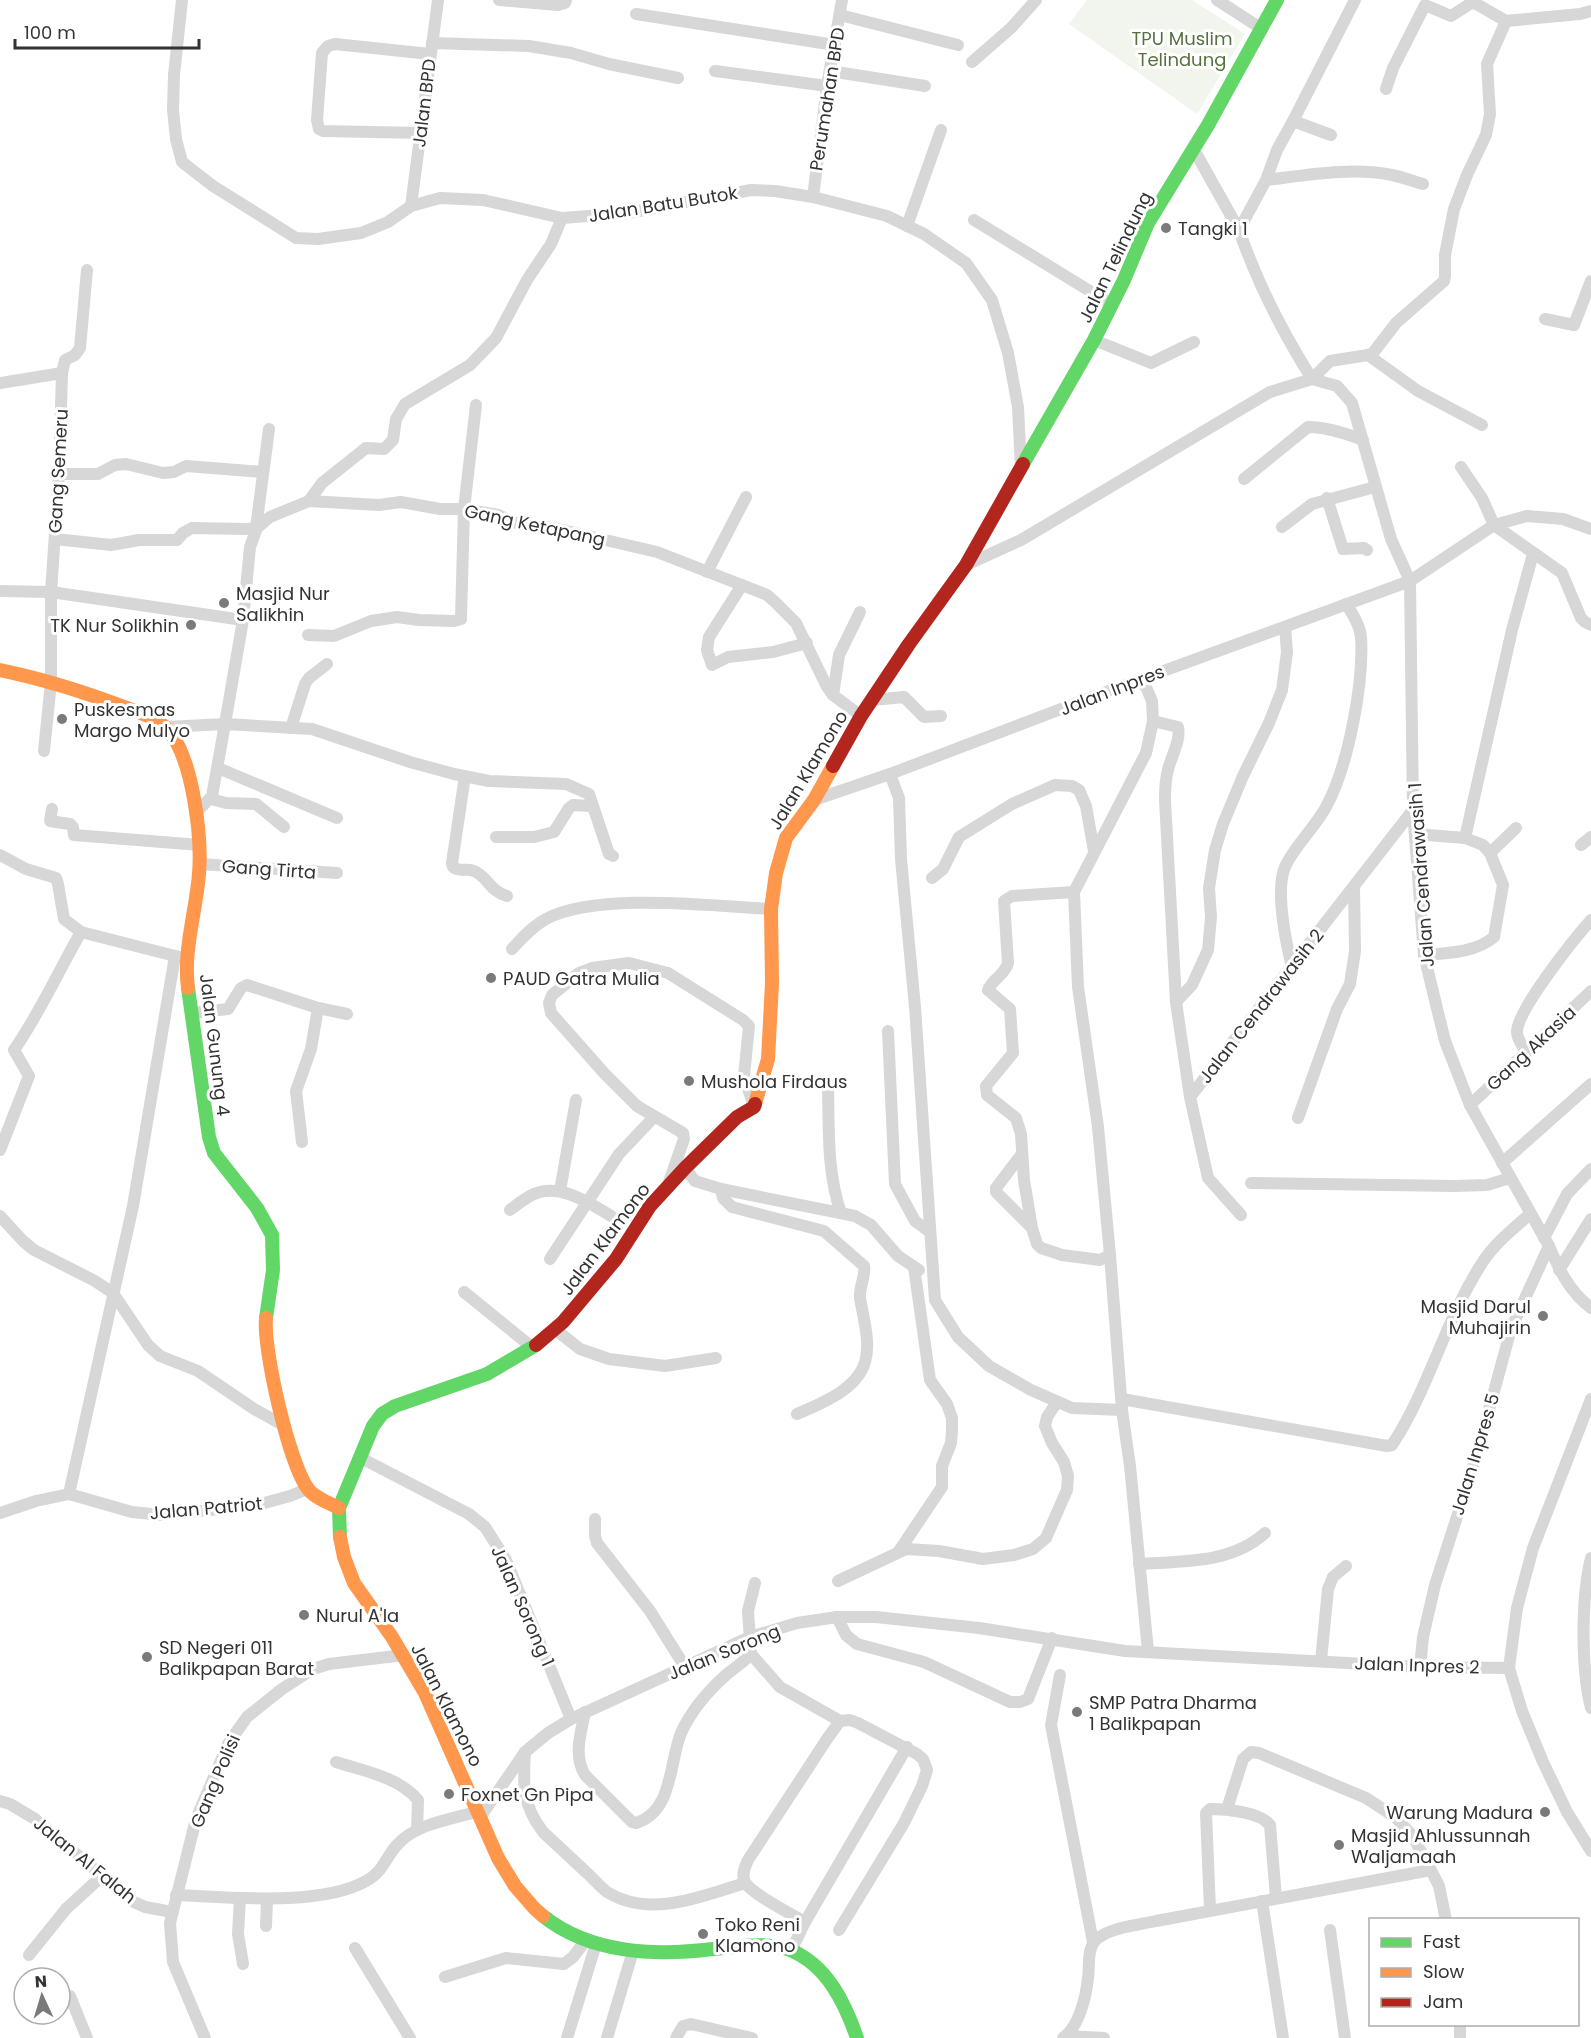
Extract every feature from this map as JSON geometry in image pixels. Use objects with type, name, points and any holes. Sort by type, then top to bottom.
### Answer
[{"type":"main road","name":"Jalan Telindung","points":[[1021,468],[1094,340],[1124,280],[1148,223],[1277,0]]},
{"type":"main road","name":"Jalan Klamono","points":[[858,2037],[836,1991],[829,1982],[816,1967],[791,1951],[769,1947],[742,1947],[694,1951],[633,1951],[591,1942],[554,1926],[530,1905],[507,1875],[441,1726],[404,1655],[350,1575],[341,1547],[339,1508],[373,1426],[387,1410],[422,1395],[487,1374],[533,1348],[556,1330],[616,1259],[650,1206],[737,1117],[754,1107],[768,1059],[772,983],[771,909],[776,873],[786,838],[814,800],[861,716],[909,644],[966,566],[1021,468]]},
{"type":"main road","name":"Jalan Gunung 4","points":[[0,670],[101,697],[147,716],[166,727],[184,756],[200,845],[200,864],[181,958],[192,1013],[211,1145],[219,1160],[270,1228],[272,1235],[272,1268],[265,1335],[285,1426],[296,1465],[307,1489]]},
{"type":"main road","points":[[307,1489],[339,1508]]},
{"type":"street","name":"Jalan Batu Butok","points":[[182,0],[174,75],[173,110],[173,124],[182,162],[213,186],[287,234],[302,239],[349,236],[370,230],[388,222],[411,206],[440,198],[483,200],[562,218],[628,213],[751,190],[813,197],[887,216],[924,234],[966,263],[992,300],[1008,353],[1018,407],[1021,468]]},
{"type":"street","name":"Jalan BPD","points":[[411,206],[438,0]]},
{"type":"street","points":[[500,0],[558,5],[565,3],[566,0]]},
{"type":"street","name":"Perumahan BPD","points":[[813,197],[827,86],[842,0]]},
{"type":"street","points":[[972,62],[1011,28],[1036,0]]},
{"type":"street","points":[[1217,0],[1262,29]]},
{"type":"street","points":[[1239,230],[1266,180],[1277,150],[1355,0]]},
{"type":"street","points":[[1386,89],[1393,68],[1425,5],[1451,16],[1473,2],[1506,21],[1591,11]]},
{"type":"street","points":[[636,14],[835,45]]},
{"type":"street","points":[[840,15],[958,45]]},
{"type":"street","points":[[1312,380],[1330,361],[1373,353],[1396,323],[1444,281],[1445,255],[1454,209],[1486,135],[1490,114],[1487,64],[1506,21]]},
{"type":"street","points":[[421,133],[323,131],[319,129],[317,120],[322,53],[327,46],[334,44],[431,48],[529,46],[571,53],[609,64],[678,78]]},
{"type":"street","points":[[715,71],[827,86]]},
{"type":"street","points":[[830,71],[925,86]]},
{"type":"street","points":[[1293,121],[1331,135]]},
{"type":"street","points":[[907,226],[941,130]]},
{"type":"street","points":[[1193,148],[1239,230],[1249,260],[1312,380]]},
{"type":"street","points":[[1266,180],[1358,172],[1393,175],[1423,184]]},
{"type":"street","points":[[309,501],[322,483],[366,448],[384,449],[393,440],[396,419],[405,404],[470,365],[496,338],[527,280],[551,244],[562,218]]},
{"type":"street","points":[[975,220],[1111,304]]},
{"type":"street","points":[[0,383],[62,373],[64,360],[75,355],[80,348],[87,270]]},
{"type":"street","points":[[1545,319],[1574,325],[1591,281]]},
{"type":"street","points":[[1094,340],[1151,363],[1194,342]]},
{"type":"street","points":[[1368,355],[1418,391],[1482,425]]},
{"type":"street","name":"Gang Semeru","points":[[44,751],[51,682],[51,592],[62,373]]},
{"type":"street","points":[[966,566],[1020,540],[1270,392],[1312,380],[1337,386],[1352,403],[1391,539],[1410,581]]},
{"type":"street","points":[[308,635],[334,636],[371,621],[397,617],[442,621],[461,619],[464,509],[476,405]]},
{"type":"street","points":[[1244,479],[1308,427],[1320,427],[1363,440]]},
{"type":"street","points":[[195,814],[211,799],[218,768],[243,621],[250,547],[256,528],[269,429]]},
{"type":"street","points":[[58,474],[98,474],[115,465],[126,464],[164,473],[174,472],[186,466],[263,472]]},
{"type":"street","points":[[1461,467],[1482,498],[1494,525],[1562,573],[1581,618],[1591,624]]},
{"type":"street","points":[[1282,527],[1312,504],[1375,487]]},
{"type":"street","points":[[707,572],[746,497]]},
{"type":"street","points":[[1328,498],[1343,549],[1364,548],[1367,550]]},
{"type":"street","name":"Gang Ketapang","points":[[256,528],[270,517],[309,501],[379,505],[401,502],[498,515],[516,523],[558,529],[657,552],[767,595],[796,623],[833,695]]},
{"type":"street","name":"Jalan Inpres","points":[[814,800],[890,774],[1138,680],[1410,581],[1494,525],[1527,516],[1563,519],[1591,529]]},
{"type":"street","points":[[55,538],[111,545],[138,540],[177,540],[192,528],[256,528]]},
{"type":"street","points":[[1465,838],[1512,630],[1533,554]]},
{"type":"street","name":"Jalan Cendrawasih 1","points":[[1410,581],[1413,810],[1424,955],[1445,1041],[1470,1105],[1546,1242],[1559,1270],[1579,1299],[1591,1308]]},
{"type":"street","points":[[742,585],[709,637],[707,650],[712,665],[728,657],[773,652],[807,643]]},
{"type":"street","points":[[0,591],[51,592],[243,621]]},
{"type":"street","points":[[1292,967],[1286,943],[1281,888],[1285,867],[1326,807],[1341,769],[1359,679],[1361,636],[1356,618],[1346,604]]},
{"type":"street","points":[[860,612],[839,655],[833,695],[861,716]]},
{"type":"street","points":[[1176,1002],[1192,985],[1208,950],[1211,917],[1209,888],[1215,850],[1222,824],[1282,690],[1287,652],[1285,627]]},
{"type":"street","points":[[291,728],[305,684],[327,664]]},
{"type":"street","points":[[1138,680],[1146,687],[1152,701],[1153,721],[1146,753],[1074,892],[1078,987],[1098,1127],[1122,1404],[1148,1651]]},
{"type":"street","points":[[872,700],[900,696],[908,700],[924,717],[941,716]]},
{"type":"street","points":[[1153,721],[1178,727],[1179,730],[1167,772],[1164,800],[1176,1002],[1190,1097]]},
{"type":"street","points":[[166,727],[225,724],[312,729],[410,762],[465,776],[489,781],[566,784],[588,794],[609,854],[613,856]]},
{"type":"street","points":[[218,768],[337,818]]},
{"type":"street","points":[[890,774],[899,798],[901,859],[915,1007],[932,1279],[938,1306],[958,1337],[989,1366],[1031,1390],[1072,1408],[1122,1404],[1386,1446],[1392,1445],[1434,1362],[1469,1285],[1483,1262],[1501,1240],[1530,1214]]},
{"type":"street","points":[[465,776],[453,867],[459,871],[476,872],[493,890],[507,896]]},
{"type":"street","points":[[932,878],[943,869],[959,837],[1012,804],[1055,785],[1071,786],[1079,790],[1086,806],[1094,851]]},
{"type":"street","points":[[211,799],[226,803],[256,804],[284,827]]},
{"type":"street","points":[[496,837],[534,837],[554,832],[573,805],[591,806]]},
{"type":"street","points":[[52,809],[50,821],[70,824],[74,835],[200,845]]},
{"type":"street","name":"Jalan Cendrawasih 2","points":[[1241,1215],[1208,1178],[1190,1097],[1413,810]]},
{"type":"street","points":[[1490,853],[1516,828]]},
{"type":"street","points":[[1415,834],[1465,838],[1483,845],[1490,853],[1504,887],[1494,937],[1479,946],[1459,952],[1424,955]]},
{"type":"street","points":[[0,855],[27,869],[56,878],[64,919],[81,932],[181,958],[133,1206],[69,1494]]},
{"type":"street","name":"Gang Tirta","points":[[200,864],[337,873]]},
{"type":"street","points":[[1298,1118],[1337,1010],[1350,984],[1355,951],[1354,887]]},
{"type":"street","points":[[1074,892],[1012,896],[1004,902],[1008,963],[1007,968],[989,986],[988,990],[1010,1009],[1013,1053],[987,1086],[986,1091],[987,1095],[1016,1118],[1021,1134],[1032,1228],[1037,1244],[1041,1248],[1062,1255],[1100,1260],[1110,1256]]},
{"type":"street","points":[[512,949],[547,918],[584,907],[620,903],[771,909]]},
{"type":"street","points":[[1527,1053],[1518,1039],[1517,1031],[1529,1003],[1570,944],[1591,920]]},
{"type":"street","points":[[0,1150],[29,1076],[14,1050],[33,1023],[56,975],[81,932]]},
{"type":"street","points":[[668,1187],[684,1139],[683,1133],[637,1106],[604,1073],[551,1013],[549,1003],[552,995],[585,970],[629,963],[668,973],[749,1026],[744,1077],[754,1107]]},
{"type":"street","points":[[192,1013],[226,1010],[232,1005],[241,988],[247,985],[318,1008],[347,1014]]},
{"type":"street","name":"Gang Akasia","points":[[1470,1105],[1591,991]]},
{"type":"street","points":[[302,1142],[296,1091],[311,1049],[318,1008]]},
{"type":"street","points":[[888,1031],[895,1184],[915,1221],[930,1232]]},
{"type":"street","points":[[1502,1163],[1591,1084]]},
{"type":"street","points":[[828,1088],[831,1174],[841,1213]]},
{"type":"street","points":[[560,1191],[576,1100]]},
{"type":"street","points":[[550,1259],[620,1154],[654,1117]]},
{"type":"street","points":[[1022,1154],[996,1188],[996,1192],[1032,1228]]},
{"type":"street","points":[[685,1168],[695,1181],[721,1189],[855,1216],[871,1226],[898,1256],[932,1279]]},
{"type":"street","name":"Jalan Inpres 5","points":[[1420,1667],[1423,1637],[1435,1585],[1476,1458],[1511,1329],[1567,1194],[1591,1169]]},
{"type":"street","points":[[1251,1183],[1454,1186],[1487,1185],[1510,1178]]},
{"type":"street","points":[[721,1189],[723,1198],[732,1207],[824,1232],[864,1266],[865,1274],[860,1289],[867,1348],[866,1362],[848,1388],[828,1401],[796,1414]]},
{"type":"street","points":[[510,1210],[536,1194],[560,1191],[588,1202],[611,1216]]},
{"type":"street","points":[[0,1215],[34,1250],[95,1281],[113,1293],[148,1345],[156,1353],[198,1371],[254,1409],[285,1426]]},
{"type":"street","points":[[1559,1270],[1591,1219]]},
{"type":"street","points":[[899,1551],[942,1487],[942,1466],[951,1443],[952,1431],[952,1418],[947,1404],[930,1380],[914,1267]]},
{"type":"street","points":[[464,1292],[533,1348]]},
{"type":"street","points":[[556,1330],[578,1348],[609,1359],[665,1366],[716,1358]]},
{"type":"street","points":[[838,1581],[906,1549],[939,1551],[991,1559],[1033,1549],[1046,1538],[1067,1490],[1068,1476],[1064,1461],[1052,1443],[1045,1426],[1047,1417],[1057,1402]]},
{"type":"street","points":[[1590,1404],[1564,1465],[1530,1557],[1515,1616],[1509,1668],[1519,1702],[1543,1762],[1567,1812],[1591,1851]]},
{"type":"street","name":"Jalan Sorong 1","points":[[361,1458],[469,1514],[485,1527],[506,1560],[571,1719]]},
{"type":"street","name":"Jalan Patriot","points":[[0,1513],[42,1499],[69,1494],[132,1512],[156,1515],[257,1505],[307,1489]]},
{"type":"street","points":[[595,1519],[597,1543],[650,1611],[685,1666]]},
{"type":"street","points":[[1140,1564],[1202,1560],[1224,1555],[1253,1543],[1265,1533]]},
{"type":"street","points":[[1591,1558],[1587,1578],[1584,1649],[1591,1708]]},
{"type":"street","points":[[1322,1661],[1328,1589],[1333,1577],[1346,1566]]},
{"type":"street","points":[[755,1583],[748,1611],[751,1654],[780,1687],[840,1721],[850,1720],[858,1723],[907,1747],[923,1758],[926,1764],[927,1770],[922,1786],[904,1823],[839,1930]]},
{"type":"street","points":[[837,1617],[846,1635],[857,1644],[924,1662],[1010,1702],[1029,1699],[1052,1638]]},
{"type":"street","name":"Jalan Sorong","points":[[480,1814],[525,1752],[548,1733],[571,1719],[750,1638],[797,1623],[837,1617],[923,1621],[1125,1650]]},
{"type":"street","name":"Jalan Inpres 2","points":[[1125,1650],[1420,1667],[1509,1668]]},
{"type":"street","points":[[585,1712],[578,1751],[580,1767],[594,1785],[632,1822],[643,1821],[657,1811],[674,1764],[680,1738],[689,1718],[716,1684],[751,1654]]},
{"type":"street","name":"Gang Polisi","points":[[205,2038],[173,1962],[170,1929],[176,1895],[196,1819],[228,1744],[247,1717],[282,1689],[313,1669],[329,1664],[404,1655]]},
{"type":"street","points":[[1060,1675],[1051,1725],[1094,1942],[1082,2006],[1064,2037],[1104,2038]]},
{"type":"street","points":[[805,1922],[753,1891],[745,1883],[743,1875],[748,1860],[840,1721]]},
{"type":"street","points":[[791,1951],[805,1922],[907,1747]]},
{"type":"street","points":[[525,1752],[523,1788],[526,1804],[535,1821],[543,1832],[608,1892],[630,1902],[647,1905],[665,1904],[684,1902],[745,1883]]},
{"type":"street","points":[[1227,1809],[1248,1753],[1259,1753],[1378,1805],[1405,1826],[1439,1886],[1446,1918]]},
{"type":"street","points":[[336,1762],[382,1777],[408,1790],[418,1800],[417,1830]]},
{"type":"street","name":"Jalan Al Falah","points":[[0,1801],[10,1804],[35,1819],[138,1905],[172,1912]]},
{"type":"street","points":[[1210,1910],[1206,1813],[1210,1809],[1227,1809],[1260,1817],[1270,1825],[1276,1898]]},
{"type":"street","points":[[176,1895],[267,1899],[331,1893],[366,1881],[386,1864],[398,1844],[417,1830],[480,1814]]},
{"type":"street","points":[[1094,1942],[1100,1937],[1121,1929],[1210,1910],[1431,1870]]},
{"type":"street","points":[[29,1955],[66,1909],[102,1876]]},
{"type":"street","points":[[240,1898],[238,1934],[243,1964]]},
{"type":"street","points":[[266,1926],[267,1899]]},
{"type":"street","points":[[1262,1901],[1283,2038]]},
{"type":"street","points":[[1330,1930],[1345,2038]]},
{"type":"street","points":[[445,1977],[506,1958],[564,1964],[591,1942]]},
{"type":"street","points":[[567,2038],[591,1942]]},
{"type":"street","points":[[355,1948],[410,2038]]},
{"type":"street","points":[[607,2038],[633,1951]]},
{"type":"street","points":[[72,2001],[87,2038]]},
{"type":"street","points":[[676,2038],[682,2026],[691,2024],[752,2038]]},
{"type":"green space","name":"TPU Muslim Telindung","points":[[1087,0],[1192,0],[1245,34],[1197,114],[1069,24]]},
{"type":"traffic: fast","points":[[1023,464],[1094,340],[1124,280],[1148,223],[1208,125],[1277,0]]},
{"type":"traffic: fast","points":[[188,988],[209,1137],[214,1153],[257,1208],[272,1235],[273,1270],[266,1318]]},
{"type":"traffic: fast","points":[[340,1537],[339,1508],[373,1426],[382,1414],[395,1406],[487,1374],[536,1345]]},
{"type":"traffic: fast","points":[[543,1916],[562,1929],[582,1938],[624,1949],[669,1952],[762,1945],[790,1950],[814,1965],[833,1986],[847,2012],[857,2038]]},
{"type":"traffic: slow","points":[[0,670],[64,686],[143,714],[163,725],[176,742],[194,798],[200,859],[188,945],[188,988]]},
{"type":"traffic: slow","points":[[755,1104],[768,1059],[772,983],[771,909],[776,873],[786,838],[814,800],[833,766]]},
{"type":"traffic: slow","points":[[266,1318],[273,1379],[293,1456],[308,1489],[318,1498],[339,1508]]},
{"type":"traffic: slow","points":[[340,1537],[344,1557],[354,1583],[392,1637],[425,1693],[498,1858],[515,1886],[543,1916]]},
{"type":"traffic: jam","points":[[833,766],[861,716],[966,565],[1023,464]]},
{"type":"traffic: jam","points":[[536,1345],[563,1322],[616,1259],[650,1206],[737,1117],[754,1107],[755,1104]]},
{"type":"place","name":"Tangki 1","points":[[1166,228]]},
{"type":"place","name":"Masjid Nur Salikhin","points":[[224,603]]},
{"type":"place","name":"TK Nur Solikhin","points":[[191,625]]},
{"type":"place","name":"Puskesmas Margo Mulyo","points":[[62,719]]},
{"type":"place","name":"PAUD Gatra Mulia","points":[[491,978]]},
{"type":"place","name":"Mushola Firdaus","points":[[689,1081]]},
{"type":"place","name":"Masjid Darul Muhajirin","points":[[1543,1316]]},
{"type":"place","name":"Nurul A'la","points":[[304,1615]]},
{"type":"place","name":"SD Negeri 011 Balikpapan Barat","points":[[147,1657]]},
{"type":"place","name":"SMP Patra Dharma 1 Balikpapan","points":[[1077,1712]]},
{"type":"place","name":"Foxnet Gn Pipa","points":[[449,1794]]},
{"type":"place","name":"Warung Madura","points":[[1545,1812]]},
{"type":"place","name":"Masjid Ahlussunnah Waljamaah","points":[[1339,1845]]},
{"type":"place","name":"Toko Reni Klamono","points":[[703,1934]]}]
